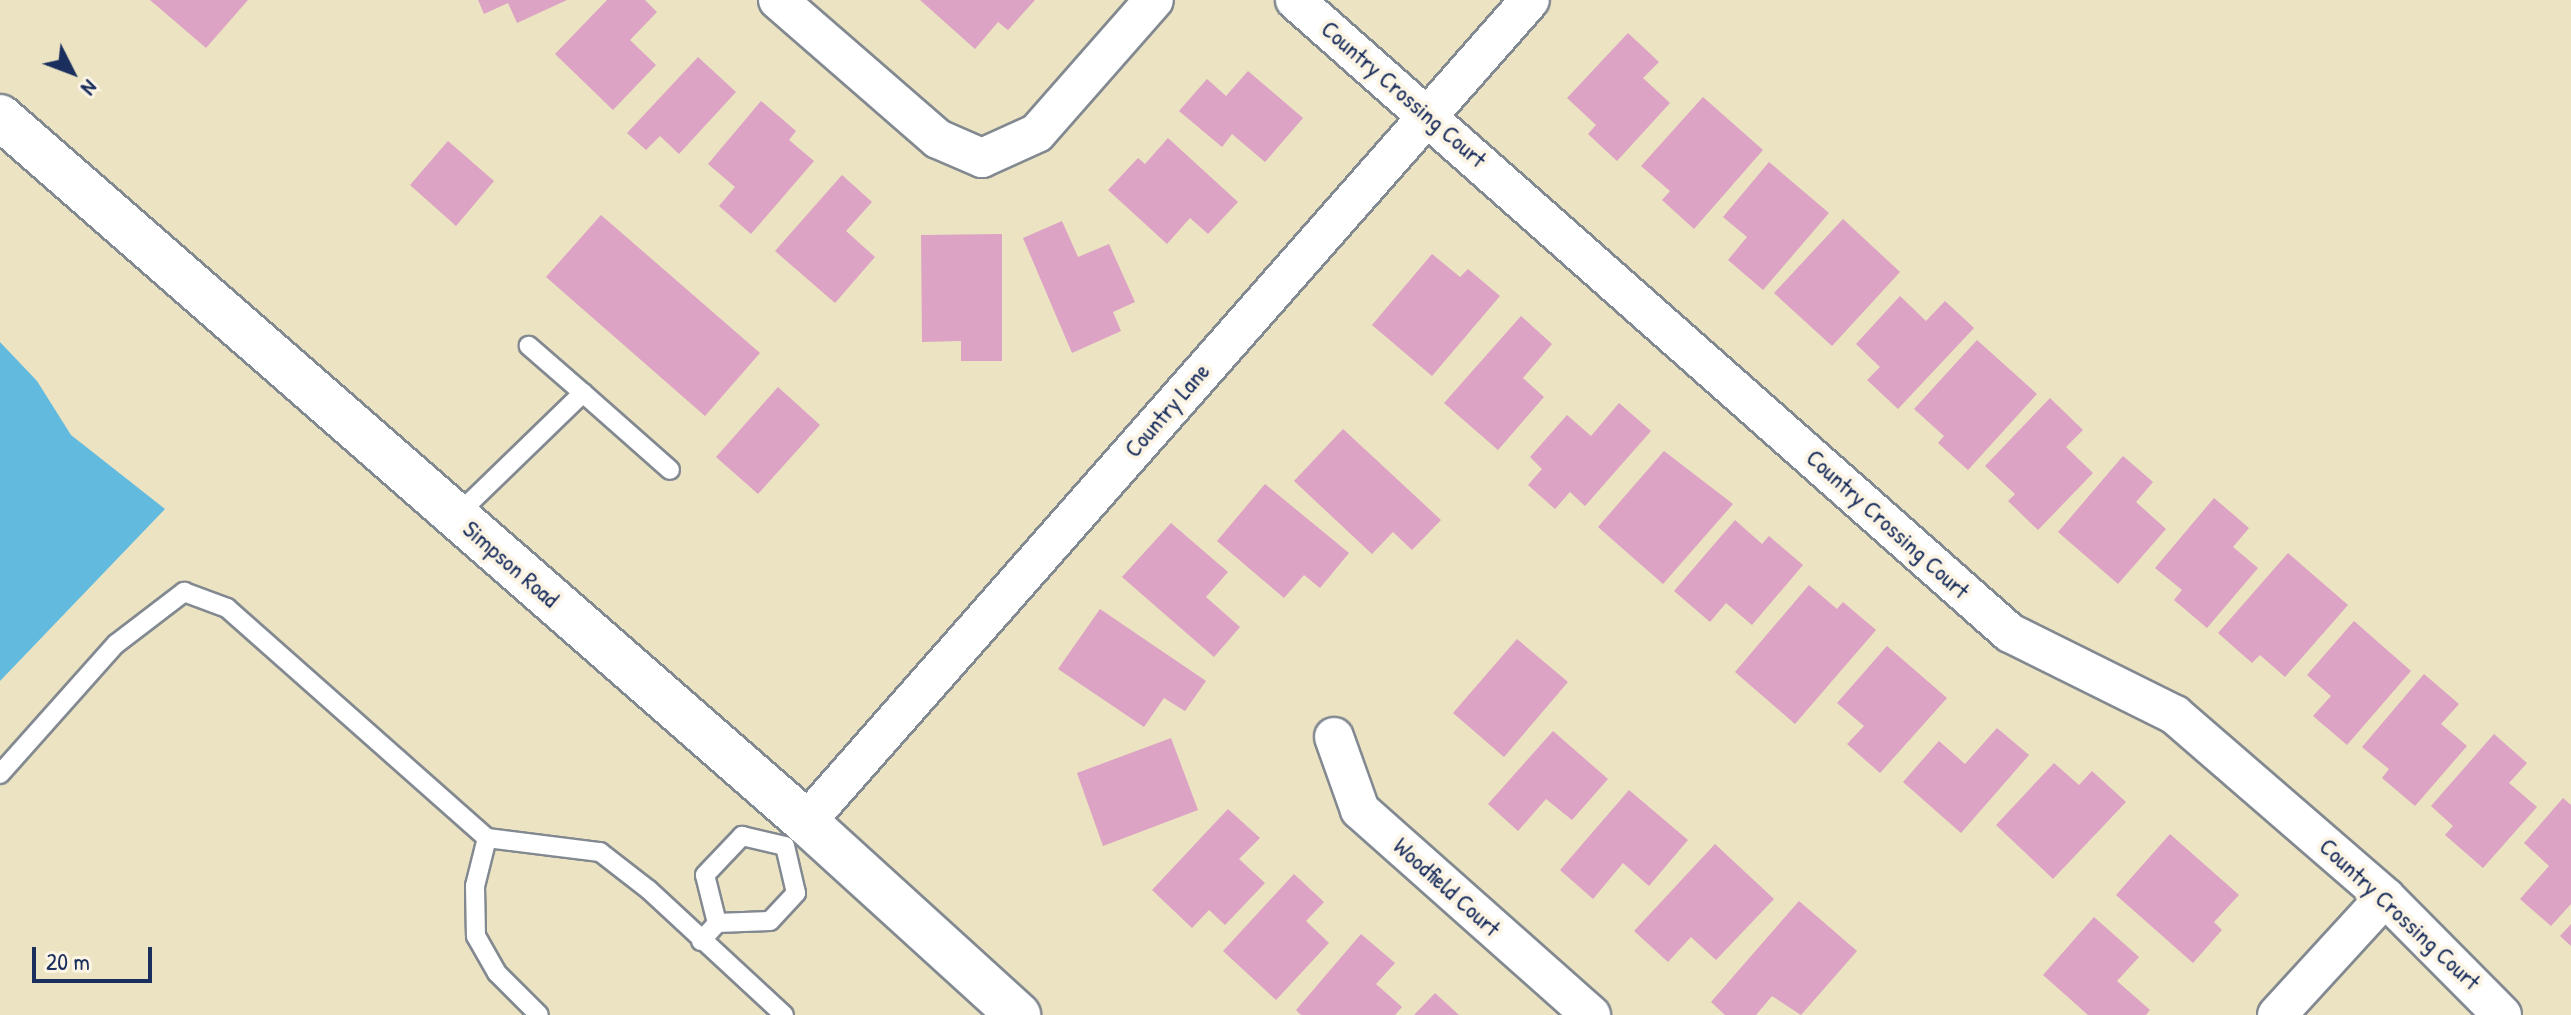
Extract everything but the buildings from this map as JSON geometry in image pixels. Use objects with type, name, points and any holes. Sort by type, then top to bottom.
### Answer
[{"type":"main road","name":"Simpson Road","points":[[0,117],[456,516],[796,834],[1018,1015]]},
{"type":"street","points":[[778,0],[938,139],[982,158],[1037,133],[1154,0]]},
{"type":"street","name":"Country Crossing Court","points":[[1295,0],[1428,113],[2010,633],[2175,715],[2385,897],[2502,1015]]},
{"type":"street","name":"Country Lane","points":[[796,834],[1530,0]]},
{"type":"street","name":"Woodfield Court","points":[[1334,737],[1360,810],[1591,1015]]},
{"type":"street","points":[[2277,1015],[2385,897]]},
{"type":"lane","points":[[529,346],[670,470]]},
{"type":"lane","points":[[456,516],[583,393]]},
{"type":"lane","points":[[0,774],[116,644],[184,592],[227,608],[487,838],[600,852],[649,890],[784,1015]]},
{"type":"lane","points":[[701,941],[717,923],[770,921],[796,893],[796,834],[742,836],[705,875],[717,923]]},
{"type":"lane","points":[[487,838],[475,886],[476,936],[497,973],[539,1015]]},
{"type":"water","points":[[0,342],[37,381],[71,435],[165,509],[0,681]]}]
